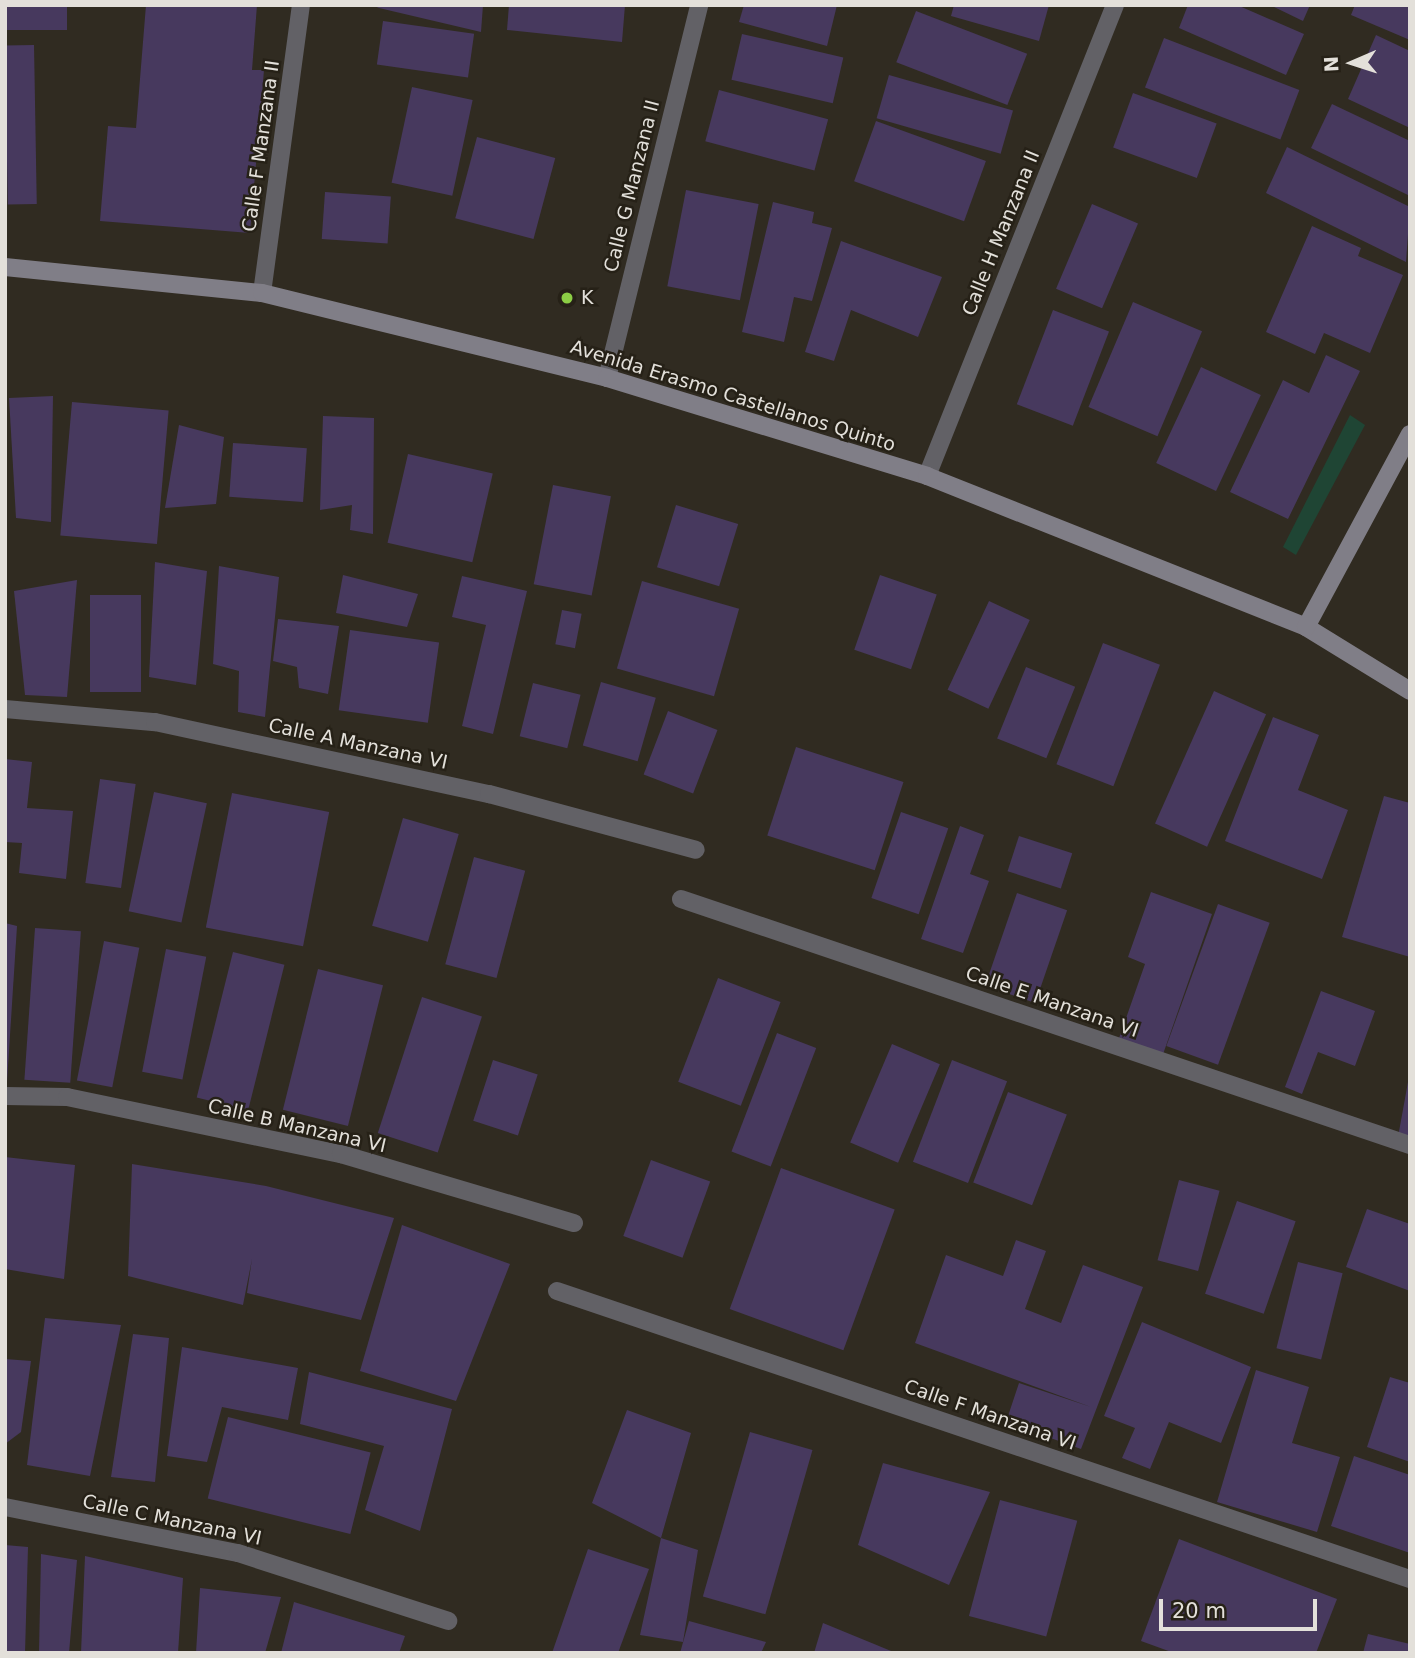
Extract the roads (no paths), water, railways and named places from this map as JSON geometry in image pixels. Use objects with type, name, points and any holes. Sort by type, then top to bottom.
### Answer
[{"type":"street","name":"Calle F Manzana II","points":[[262,293],[301,5]]},
{"type":"street","name":"Calle G Manzana II","points":[[607,378],[699,5]]},
{"type":"street","name":"Calle H Manzana II","points":[[926,477],[1115,5]]},
{"type":"street","name":"Avenida Erasmo Castellanos Quinto","points":[[5,267],[262,293],[607,378],[926,477],[1306,627],[1410,691]]},
{"type":"street","points":[[1306,627],[1410,434]]},
{"type":"street","name":"Calle A Manzana VI","points":[[5,709],[155,722],[489,794],[696,850]]},
{"type":"street","name":"Calle E Manzana VI","points":[[681,899],[1410,1145]]},
{"type":"street","name":"Calle B Manzana VI","points":[[5,1096],[67,1097],[341,1154],[574,1223]]},
{"type":"street","name":"Calle F Manzana VI","points":[[557,1291],[1410,1579]]},
{"type":"street","name":"Calle C Manzana VI","points":[[5,1507],[238,1553],[448,1621]]},
{"type":"place","name":"K","points":[[567,298]]}]
